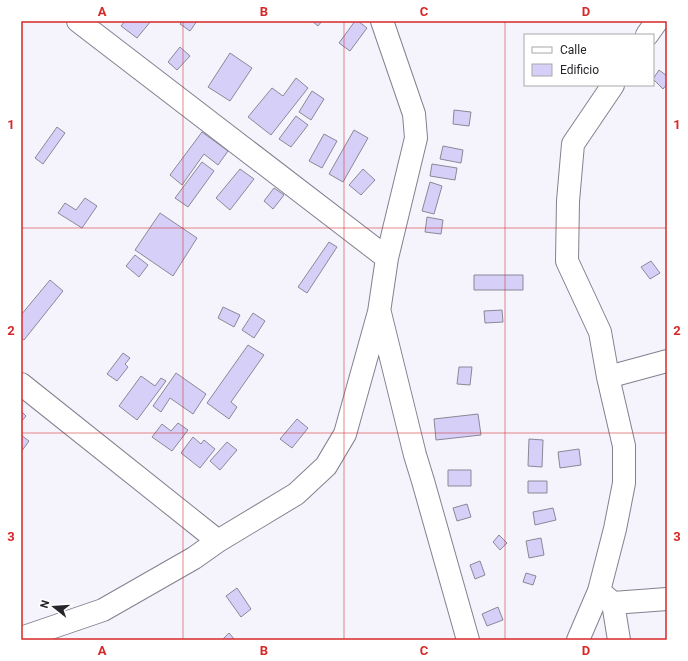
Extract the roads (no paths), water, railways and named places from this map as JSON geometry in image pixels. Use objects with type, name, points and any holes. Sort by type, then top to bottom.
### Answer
[{"type":"street","points":[[78,21],[387,258]]},
{"type":"street","points":[[21,638],[103,610],[194,558],[218,541],[296,494],[326,466],[345,434],[379,312],[387,258],[416,138],[414,114],[382,21]]},
{"type":"street","points":[[648,34],[656,21]]},
{"type":"street","points":[[578,640],[606,597],[624,483],[624,446],[608,377],[600,332],[567,261],[568,201],[573,144],[612,86]]},
{"type":"street","points":[[379,312],[414,455],[423,481],[468,640]]},
{"type":"street","points":[[608,377],[667,361]]},
{"type":"street","points":[[21,384],[218,541]]},
{"type":"street","points":[[606,597],[667,599]]},
{"type":"street","points":[[606,597],[619,640]]}]
